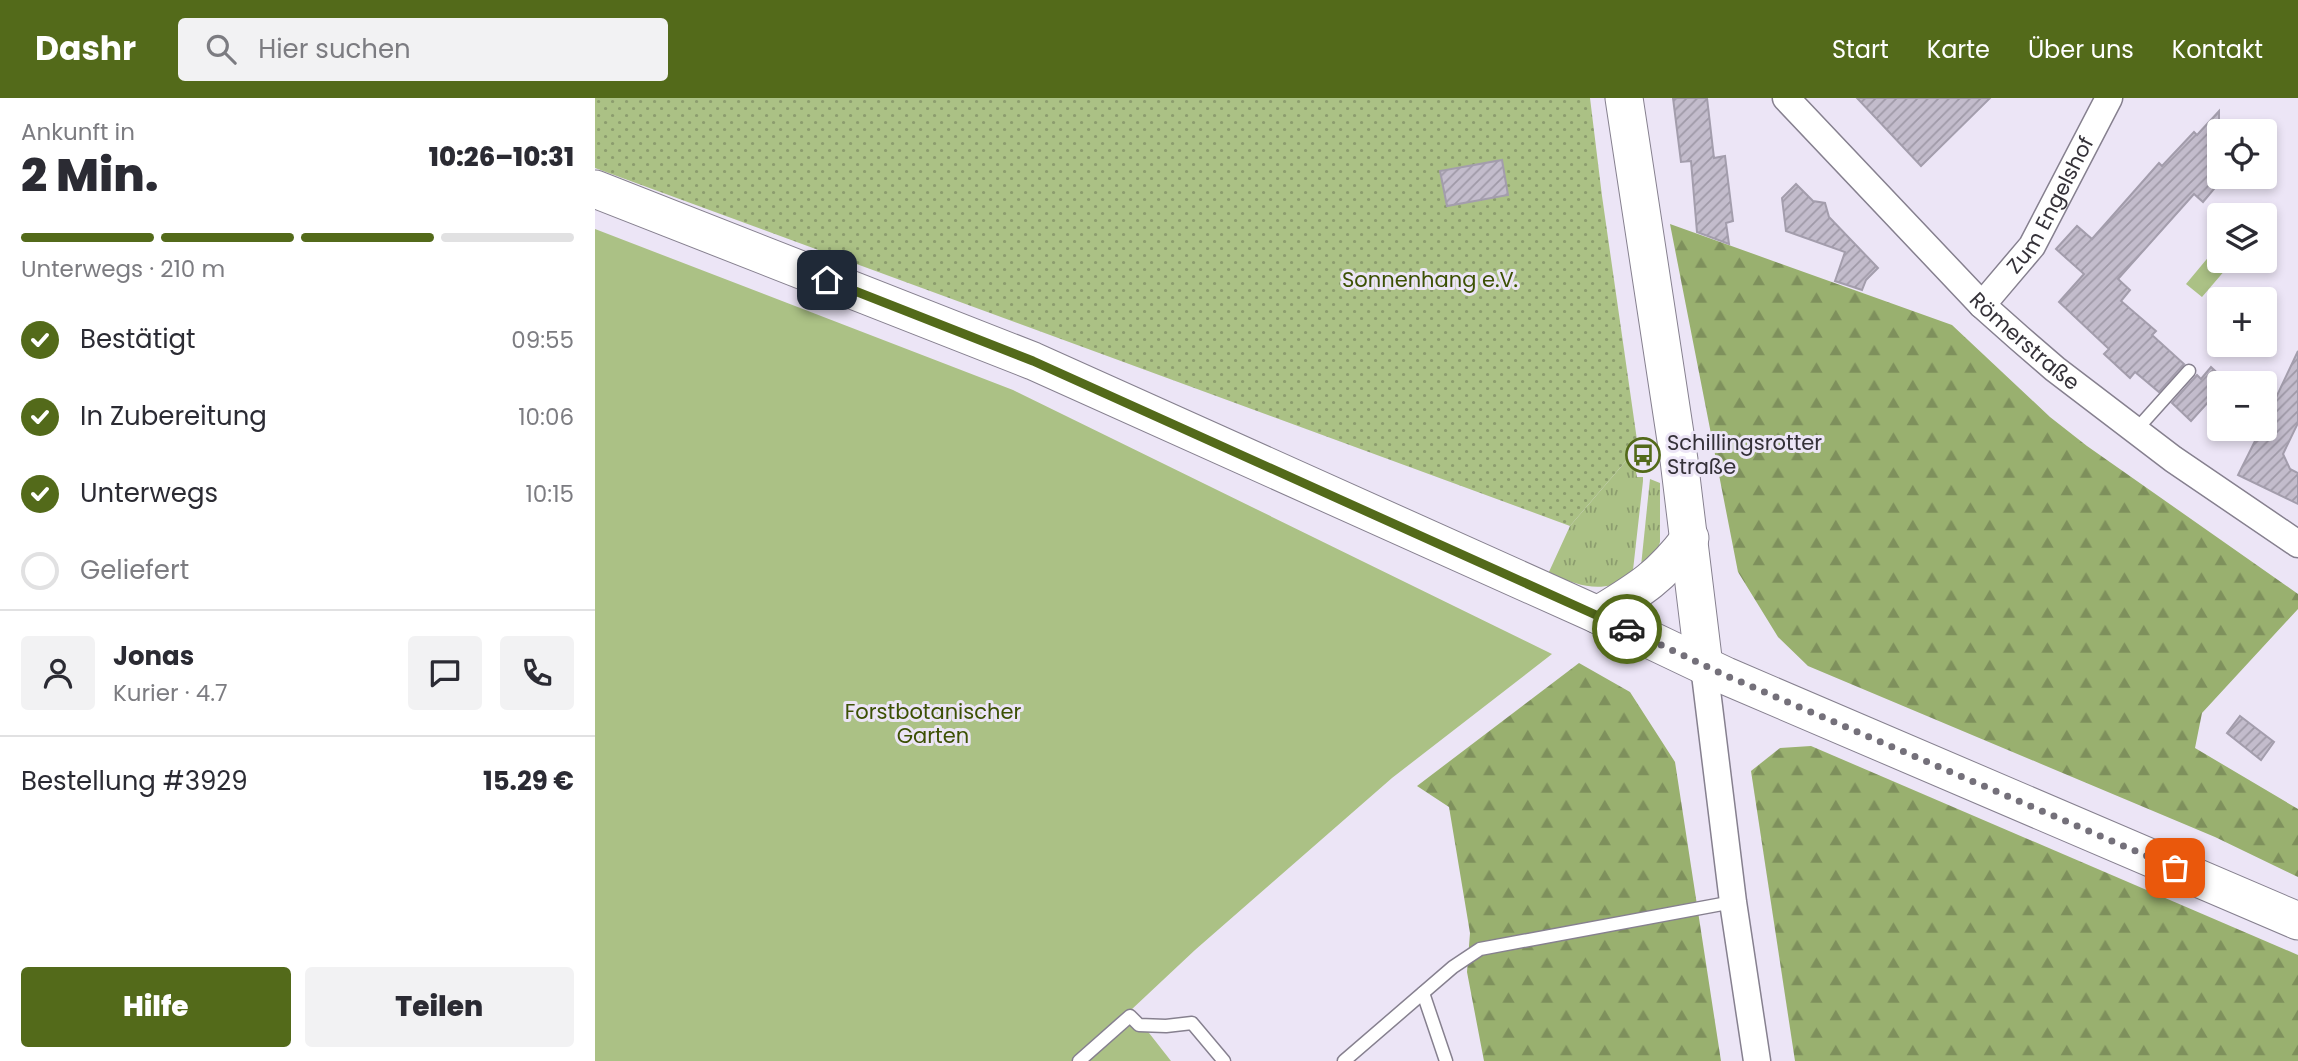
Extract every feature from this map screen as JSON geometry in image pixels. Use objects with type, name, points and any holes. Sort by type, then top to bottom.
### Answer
[{"type":"main road","points":[[1624,98],[1690,538],[1705,666]]},
{"type":"main road","points":[[595,189],[1033,361],[1598,615],[1705,666],[2298,921]]},
{"type":"main road","points":[[1598,615],[1650,583],[1671,564],[1690,538]]},
{"type":"street","name":"Römerstraße","points":[[1786,98],[1982,305],[2055,369],[2224,495],[2298,544]]},
{"type":"street","name":"Zum Engelshof","points":[[1982,305],[2032,246],[2109,98]]},
{"type":"street","points":[[1705,666],[1733,902],[1757,1061]]},
{"type":"lane","points":[[2136,430],[2189,371]]},
{"type":"lane","points":[[1344,1061],[1453,967],[1480,949],[1733,902]]},
{"type":"lane","points":[[1423,993],[1446,1061]]},
{"type":"lane","points":[[1079,1061],[1130,1016],[1139,1025],[1192,1023],[1224,1061]]},
{"type":"green space","name":"Sonnenhang e.V.","points":[[595,98],[1590,98],[1638,447],[1570,526],[595,168]]},
{"type":"green space","points":[[1670,224],[1952,325],[2050,417],[2087,446],[2298,594],[2298,609],[2202,713],[2195,748],[2298,809],[2298,877],[2215,837],[1808,666],[1778,637],[1738,572]]},
{"type":"green space","name":"Forstbotanischer Garten","points":[[595,229],[1013,390],[1552,654],[1392,778],[1195,950],[1131,1010],[1171,1061],[595,1061]]},
{"type":"green space","points":[[2207,259],[2207,273],[2223,273],[2211,287],[2207,287],[2202,297],[2186,284]]},
{"type":"green space","points":[[1638,447],[1640,459],[1634,461],[1637,477],[1643,477],[1643,481],[1632,579],[1599,587],[1548,574],[1570,526]]},
{"type":"green space","points":[[1650,479],[1660,483],[1660,542],[1656,556],[1641,566]]},
{"type":"green space","points":[[1579,663],[1630,692],[1675,762],[1721,1061],[1484,1061],[1467,972],[1470,933],[1449,807],[1417,786]]},
{"type":"green space","points":[[1811,746],[2298,955],[2298,1061],[1795,1061],[1751,771],[1780,748]]},
{"type":"building","points":[[1673,98],[1707,98],[1714,158],[1725,156],[1733,221],[1726,223],[1729,244],[1697,232],[1691,161],[1681,162]]},
{"type":"building","points":[[1857,98],[1990,98],[1921,166]]},
{"type":"building","points":[[2207,124],[2207,189],[2214,189],[2203,202],[2194,194],[2118,279],[2130,290],[2121,301],[2156,331],[2152,335],[2184,364],[2159,392],[2135,372],[2130,378],[2104,354],[2109,349],[2059,302],[2084,274],[2056,249],[2077,226],[2092,239],[2159,163],[2162,166],[2194,132],[2197,135]]},
{"type":"building","points":[[1502,160],[1508,195],[1447,206],[1440,171]]},
{"type":"building","points":[[1796,184],[1813,201],[1825,203],[1829,217],[1878,268],[1866,280],[1862,290],[1835,281],[1845,252],[1786,231],[1782,198]]},
{"type":"building","points":[[2298,351],[2298,423],[2283,454],[2290,469],[2298,473],[2298,504],[2238,475],[2255,441],[2277,441],[2277,396]]},
{"type":"building","points":[[2207,372],[2207,403],[2191,421],[2172,403],[2197,375],[2201,379]]},
{"type":"building","points":[[2240,716],[2274,742],[2261,760],[2227,733]]},
{"type":"way so far","points":[[1627,629],[1727,676],[2175,868]]},
{"type":"place","name":"Schillingsrotter Straße","points":[[1643,455]]},
{"type":"route","points":[[827,280],[1033,361],[1627,629]]}]
